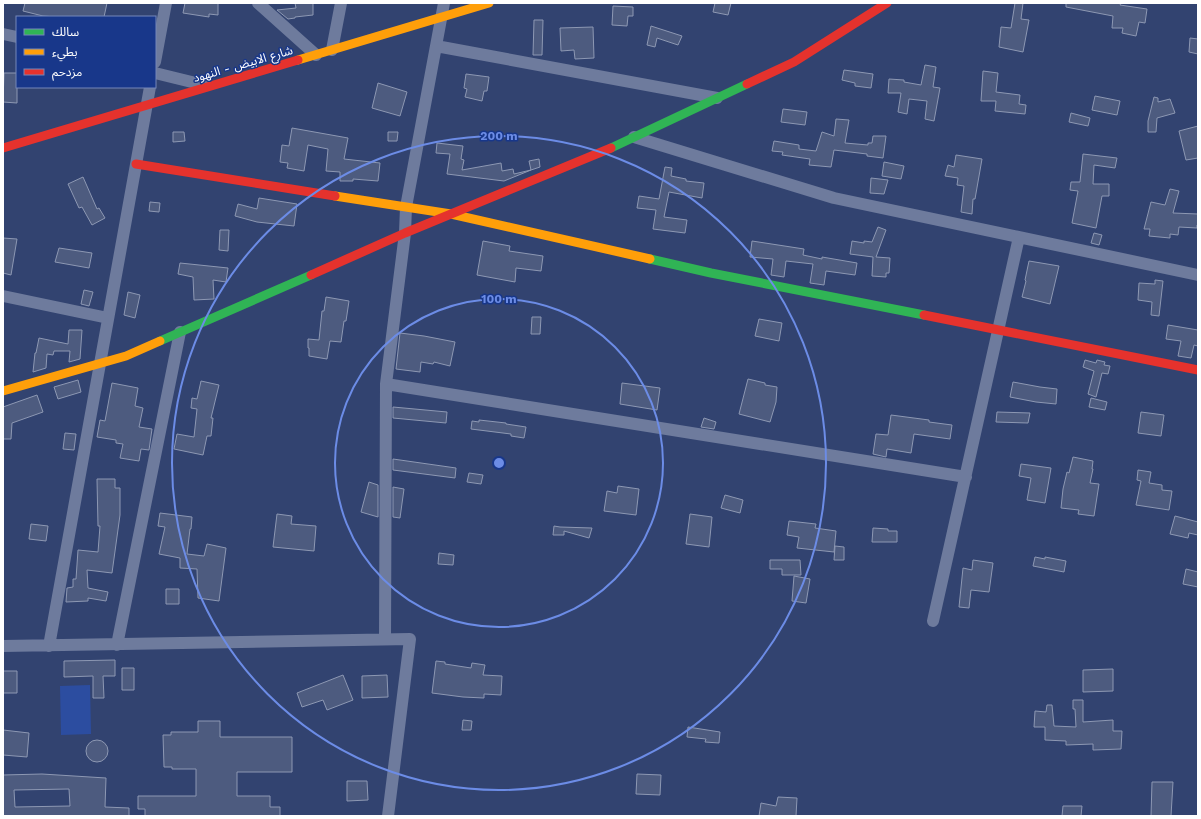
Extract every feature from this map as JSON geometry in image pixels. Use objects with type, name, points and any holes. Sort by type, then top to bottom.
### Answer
[{"type":"main road","name":"شارع الابيض - النهود","points":[[3,148],[489,3]]},
{"type":"main road","points":[[3,391],[126,356],[451,214],[604,151],[794,62],[887,3]]},
{"type":"main road","points":[[136,164],[451,214],[711,273],[1198,370]]},
{"type":"street","points":[[156,57],[166,3]]},
{"type":"street","points":[[258,3],[316,55]]},
{"type":"street","points":[[332,50],[341,3]]},
{"type":"street","points":[[385,639],[386,384],[405,234],[406,207],[444,3]]},
{"type":"street","points":[[3,34],[16,37]]},
{"type":"street","points":[[436,46],[718,98]]},
{"type":"street","points":[[156,73],[209,86]]},
{"type":"street","points":[[49,646],[150,88]]},
{"type":"street","points":[[634,137],[834,198],[1198,275]]},
{"type":"street","points":[[933,621],[1019,237]]},
{"type":"street","points":[[3,296],[108,318]]},
{"type":"street","points":[[117,645],[180,332]]},
{"type":"street","points":[[3,383],[22,386]]},
{"type":"street","points":[[386,384],[966,477]]},
{"type":"street","points":[[3,646],[410,639],[388,816]]},
{"type":"shaded area","points":[[90,685],[91,734],[61,735],[60,686]]},
{"type":"building","points":[[25,3],[107,3],[104,16],[43,16],[23,11]]},
{"type":"building","points":[[185,3],[218,3],[218,15],[209,14],[209,17],[183,13]]},
{"type":"building","points":[[295,3],[313,3],[313,15],[288,19],[277,10],[296,8]]},
{"type":"building","points":[[715,3],[731,3],[728,15],[713,12]]},
{"type":"building","points":[[1015,3],[1023,3],[1021,19],[1029,20],[1023,52],[999,47],[1001,27],[1011,28]]},
{"type":"building","points":[[1066,3],[1121,3],[1120,5],[1147,9],[1145,23],[1139,22],[1136,36],[1122,33],[1123,28],[1112,28],[1113,16],[1066,7]]},
{"type":"building","points":[[613,6],[633,7],[633,16],[628,16],[627,26],[612,25]]},
{"type":"building","points":[[534,20],[543,20],[542,55],[533,55]]},
{"type":"building","points":[[651,26],[682,36],[678,45],[657,38],[655,47],[647,45]]},
{"type":"building","points":[[593,27],[594,58],[575,59],[574,50],[561,51],[560,28]]},
{"type":"building","points":[[1190,38],[1198,39],[1198,54],[1189,52]]},
{"type":"building","points":[[925,65],[936,67],[933,87],[940,88],[934,121],[925,119],[927,101],[909,99],[907,114],[898,112],[901,93],[888,93],[889,79],[904,80],[904,82],[921,85]]},
{"type":"building","points":[[844,70],[873,74],[871,88],[855,86],[855,83],[842,80]]},
{"type":"building","points":[[983,71],[998,73],[996,92],[1020,95],[1019,104],[1026,105],[1025,114],[995,111],[996,101],[981,101]]},
{"type":"building","points":[[4,73],[16,73],[17,103],[3,102]]},
{"type":"building","points":[[466,74],[489,77],[487,91],[484,91],[482,101],[465,97],[467,89],[464,88]]},
{"type":"building","points":[[378,83],[407,92],[400,116],[372,108]]},
{"type":"building","points":[[1095,96],[1120,101],[1117,115],[1092,110]]},
{"type":"building","points":[[1154,97],[1158,98],[1158,102],[1170,99],[1175,113],[1157,118],[1156,132],[1148,132],[1148,121]]},
{"type":"building","points":[[783,109],[807,112],[805,125],[781,122]]},
{"type":"building","points":[[1071,113],[1090,118],[1088,126],[1069,122]]},
{"type":"building","points":[[836,119],[849,120],[845,143],[868,145],[868,143],[872,143],[873,136],[886,136],[883,158],[867,156],[867,154],[834,150],[831,167],[809,165],[810,159],[782,155],[783,152],[772,151],[774,141],[799,145],[799,149],[816,151],[822,132],[834,136]]},
{"type":"building","points":[[1198,126],[1198,158],[1186,160],[1179,131]]},
{"type":"building","points":[[292,128],[348,138],[344,159],[380,163],[378,181],[353,179],[353,181],[340,181],[340,172],[326,171],[328,149],[308,145],[304,171],[287,168],[288,163],[280,162],[282,145],[289,146]]},
{"type":"building","points":[[173,132],[184,132],[185,141],[173,142]]},
{"type":"building","points":[[388,132],[398,132],[397,141],[388,141]]},
{"type":"building","points":[[437,143],[463,146],[461,159],[464,160],[462,170],[501,163],[502,171],[513,169],[514,174],[531,170],[504,181],[447,174],[450,154],[436,153]]},
{"type":"building","points":[[1083,154],[1117,158],[1115,168],[1094,165],[1093,184],[1109,184],[1109,196],[1102,196],[1096,228],[1072,223],[1078,191],[1070,190],[1071,182],[1080,182]]},
{"type":"building","points":[[956,155],[982,159],[975,199],[973,199],[972,214],[961,212],[964,186],[957,185],[958,178],[945,176],[948,165],[954,167]]},
{"type":"building","points":[[539,159],[540,167],[531,170],[529,161]]},
{"type":"building","points":[[884,162],[904,166],[901,179],[882,176]]},
{"type":"building","points":[[665,167],[672,168],[671,176],[686,179],[686,181],[704,183],[702,198],[669,192],[664,217],[687,220],[685,233],[653,229],[656,210],[637,208],[639,196],[659,199]]},
{"type":"building","points":[[83,177],[97,209],[99,208],[105,218],[92,225],[82,207],[79,208],[68,184]]},
{"type":"building","points":[[871,178],[888,180],[884,194],[870,193]]},
{"type":"building","points":[[1170,189],[1179,191],[1173,213],[1198,214],[1198,226],[1197,225],[1197,228],[1179,227],[1178,235],[1170,234],[1170,238],[1149,236],[1150,229],[1144,229],[1151,202],[1165,205]]},
{"type":"building","points":[[259,198],[297,204],[294,226],[257,222],[235,216],[238,204],[257,209]]},
{"type":"building","points":[[150,202],[160,203],[159,212],[149,211]]},
{"type":"building","points":[[878,227],[886,230],[876,257],[890,258],[889,273],[886,273],[886,277],[872,276],[873,257],[850,254],[852,241],[864,243],[864,241],[872,242]]},
{"type":"building","points":[[220,230],[229,230],[228,251],[219,250]]},
{"type":"building","points":[[1094,233],[1102,235],[1099,245],[1091,243]]},
{"type":"building","points":[[3,238],[17,239],[11,275],[3,273]]},
{"type":"building","points":[[483,241],[510,246],[509,251],[543,256],[541,271],[516,268],[515,282],[477,275]]},
{"type":"building","points":[[752,241],[804,249],[803,255],[822,259],[822,257],[857,263],[855,275],[826,271],[824,285],[810,283],[813,264],[786,261],[784,277],[771,275],[773,259],[750,257]]},
{"type":"building","points":[[59,248],[92,253],[89,268],[55,262]]},
{"type":"building","points":[[1029,261],[1059,266],[1050,304],[1022,297]]},
{"type":"building","points":[[180,263],[228,268],[226,282],[213,280],[214,299],[194,300],[193,277],[178,274]]},
{"type":"building","points":[[1155,280],[1163,281],[1159,316],[1151,315],[1152,302],[1138,300],[1139,283],[1155,284]]},
{"type":"building","points":[[84,290],[93,292],[89,306],[81,304]]},
{"type":"building","points":[[128,292],[140,295],[135,318],[124,315]]},
{"type":"building","points":[[326,297],[349,301],[341,342],[330,341],[327,359],[309,356],[308,348],[308,339],[319,340],[322,311],[324,311]]},
{"type":"building","points":[[532,317],[541,317],[540,334],[531,334]]},
{"type":"building","points":[[759,319],[782,323],[779,341],[755,336]]},
{"type":"building","points":[[1168,325],[1198,330],[1198,346],[1194,345],[1191,358],[1178,356],[1181,341],[1166,339]]},
{"type":"building","points":[[69,330],[82,330],[80,359],[69,362],[70,351],[54,351],[53,355],[47,354],[46,368],[33,372],[35,353],[39,338],[68,344]]},
{"type":"building","points":[[400,333],[455,342],[450,366],[434,362],[433,364],[421,362],[420,372],[396,369]]},
{"type":"building","points":[[1085,360],[1096,363],[1097,360],[1105,362],[1104,365],[1110,366],[1108,374],[1102,373],[1096,397],[1088,394],[1094,371],[1083,367]]},
{"type":"building","points":[[748,379],[765,383],[765,385],[777,387],[776,402],[770,422],[739,414]]},
{"type":"building","points":[[78,380],[81,392],[58,399],[54,387]]},
{"type":"building","points":[[201,381],[219,385],[211,418],[213,418],[211,436],[207,436],[203,455],[174,449],[177,434],[194,437],[197,409],[191,408],[192,398],[197,399]]},
{"type":"building","points":[[1013,382],[1057,389],[1056,404],[1010,397]]},
{"type":"building","points":[[112,383],[138,388],[135,406],[143,408],[139,427],[152,429],[149,450],[141,449],[139,461],[120,458],[123,444],[116,443],[116,440],[97,437],[100,420],[105,421]]},
{"type":"building","points":[[622,383],[660,388],[657,410],[620,404]]},
{"type":"building","points":[[37,395],[43,412],[12,423],[11,439],[3,439],[3,407]]},
{"type":"building","points":[[1091,398],[1107,402],[1105,410],[1089,407]]},
{"type":"building","points":[[393,407],[447,412],[446,423],[393,418]]},
{"type":"building","points":[[997,412],[1030,413],[1028,423],[996,422]]},
{"type":"building","points":[[1141,412],[1164,415],[1161,436],[1138,433]]},
{"type":"building","points":[[891,415],[929,420],[929,422],[952,425],[950,439],[914,434],[911,453],[887,449],[886,457],[873,454],[876,434],[888,435]]},
{"type":"building","points":[[704,418],[716,422],[714,429],[701,427]]},
{"type":"building","points":[[479,420],[526,427],[524,438],[511,436],[511,434],[471,429],[472,421],[479,422]]},
{"type":"building","points":[[65,433],[76,434],[74,450],[63,449]]},
{"type":"building","points":[[1073,457],[1093,461],[1090,483],[1099,484],[1094,516],[1078,514],[1079,510],[1061,508],[1067,472],[1069,473]]},
{"type":"building","points":[[393,459],[456,468],[455,478],[393,470]]},
{"type":"building","points":[[1021,464],[1051,468],[1045,503],[1027,500],[1031,478],[1019,476]]},
{"type":"building","points":[[1138,470],[1151,472],[1149,483],[1162,485],[1162,490],[1172,491],[1169,510],[1136,505],[1141,481],[1137,480]]},
{"type":"building","points":[[469,473],[483,475],[481,484],[467,482]]},
{"type":"building","points":[[97,479],[115,479],[115,488],[120,488],[120,515],[112,573],[87,570],[88,588],[108,592],[106,601],[88,598],[88,601],[66,602],[67,588],[73,587],[73,579],[76,579],[78,550],[98,552],[100,526],[98,526]]},
{"type":"building","points":[[369,482],[378,485],[378,517],[361,512]]},
{"type":"building","points":[[618,486],[639,489],[636,515],[604,511],[607,491],[617,493]]},
{"type":"building","points":[[393,487],[404,489],[400,518],[393,517]]},
{"type":"building","points":[[725,495],[743,500],[740,513],[721,508]]},
{"type":"building","points":[[160,513],[192,517],[187,554],[204,556],[207,544],[226,548],[219,601],[198,598],[197,569],[180,568],[180,558],[159,554],[165,527],[158,526]]},
{"type":"building","points":[[277,514],[292,516],[291,524],[316,526],[314,551],[273,547]]},
{"type":"building","points":[[690,514],[712,517],[709,547],[686,544]]},
{"type":"building","points":[[1175,516],[1198,522],[1198,535],[1189,533],[1188,538],[1170,534]]},
{"type":"building","points":[[789,521],[816,524],[815,528],[836,531],[834,552],[797,548],[799,537],[787,535]]},
{"type":"building","points":[[31,524],[48,526],[46,541],[29,539]]},
{"type":"building","points":[[554,526],[592,528],[589,538],[564,531],[564,535],[553,535]]},
{"type":"building","points":[[873,528],[897,531],[897,542],[872,542]]},
{"type":"building","points":[[835,546],[844,547],[844,560],[834,560]]},
{"type":"building","points":[[439,553],[454,555],[453,565],[438,564]]},
{"type":"building","points":[[1035,557],[1045,559],[1045,557],[1066,561],[1064,572],[1033,566]]},
{"type":"building","points":[[770,560],[800,560],[801,575],[782,575],[782,569],[770,569]]},
{"type":"building","points":[[973,560],[993,563],[989,592],[971,590],[969,608],[959,607],[963,568],[972,570]]},
{"type":"building","points":[[1186,569],[1198,572],[1198,587],[1183,584]]},
{"type":"building","points":[[794,576],[810,579],[806,603],[792,601]]},
{"type":"building","points":[[166,589],[179,589],[179,604],[166,604]]},
{"type":"building","points":[[115,660],[115,676],[103,676],[104,698],[93,698],[93,676],[64,677],[64,661]]},
{"type":"building","points":[[436,661],[471,668],[472,663],[485,665],[483,675],[502,676],[501,695],[484,694],[484,698],[432,693]]},
{"type":"building","points":[[122,668],[134,668],[134,690],[122,690]]},
{"type":"building","points":[[1113,669],[1113,691],[1083,692],[1083,670]]},
{"type":"building","points":[[3,671],[17,671],[17,693],[3,693]]},
{"type":"building","points":[[343,675],[353,700],[327,710],[323,700],[302,707],[297,693]]},
{"type":"building","points":[[387,675],[388,697],[362,698],[362,676]]},
{"type":"building","points":[[1073,700],[1083,700],[1083,722],[1113,720],[1113,731],[1122,731],[1121,749],[1093,750],[1093,744],[1066,745],[1066,741],[1045,740],[1045,727],[1034,727],[1035,711],[1046,712],[1047,705],[1052,705],[1054,726],[1076,727]]},
{"type":"building","points":[[463,720],[472,721],[471,730],[462,730]]},
{"type":"building","points":[[198,721],[220,721],[220,737],[292,737],[292,772],[237,772],[237,796],[270,796],[270,807],[280,807],[280,816],[145,816],[145,809],[138,809],[138,796],[196,796],[196,769],[172,769],[172,767],[164,767],[163,735],[171,735],[171,732],[198,732]]},
{"type":"building","points":[[688,727],[720,732],[719,743],[705,742],[706,739],[687,737]]},
{"type":"building","points":[[3,730],[29,733],[27,757],[3,755]]},
{"type":"building","points":[[97,740],[105,743],[108,751],[105,759],[97,762],[89,759],[86,751],[89,743]]},
{"type":"building","points":[[42,774],[106,778],[105,807],[129,808],[129,816],[3,816],[3,775]],"holes":[[[69,789],[70,806],[15,807],[14,790]]]},
{"type":"building","points":[[637,774],[661,775],[660,795],[636,794]]},
{"type":"building","points":[[347,781],[367,781],[368,800],[347,801]]},
{"type":"building","points":[[1152,782],[1173,782],[1171,816],[1151,816]]},
{"type":"building","points":[[778,797],[797,798],[796,816],[759,816],[761,803],[776,806]]},
{"type":"building","points":[[1063,806],[1082,806],[1081,816],[1062,816]]},
{"type":"traffic: fast","points":[[611,148],[747,84]]},
{"type":"traffic: fast","points":[[650,259],[711,273],[924,315]]},
{"type":"traffic: fast","points":[[160,341],[311,275]]},
{"type":"traffic: slow","points":[[298,60],[489,3]]},
{"type":"traffic: slow","points":[[335,196],[451,214],[650,259]]},
{"type":"traffic: slow","points":[[3,391],[126,356],[160,341]]},
{"type":"traffic: jam","points":[[747,84],[794,62],[887,3]]},
{"type":"traffic: jam","points":[[3,148],[298,60]]},
{"type":"traffic: jam","points":[[311,275],[405,233],[611,148]]},
{"type":"traffic: jam","points":[[136,164],[335,196]]},
{"type":"traffic: jam","points":[[924,315],[1198,370]]}]
